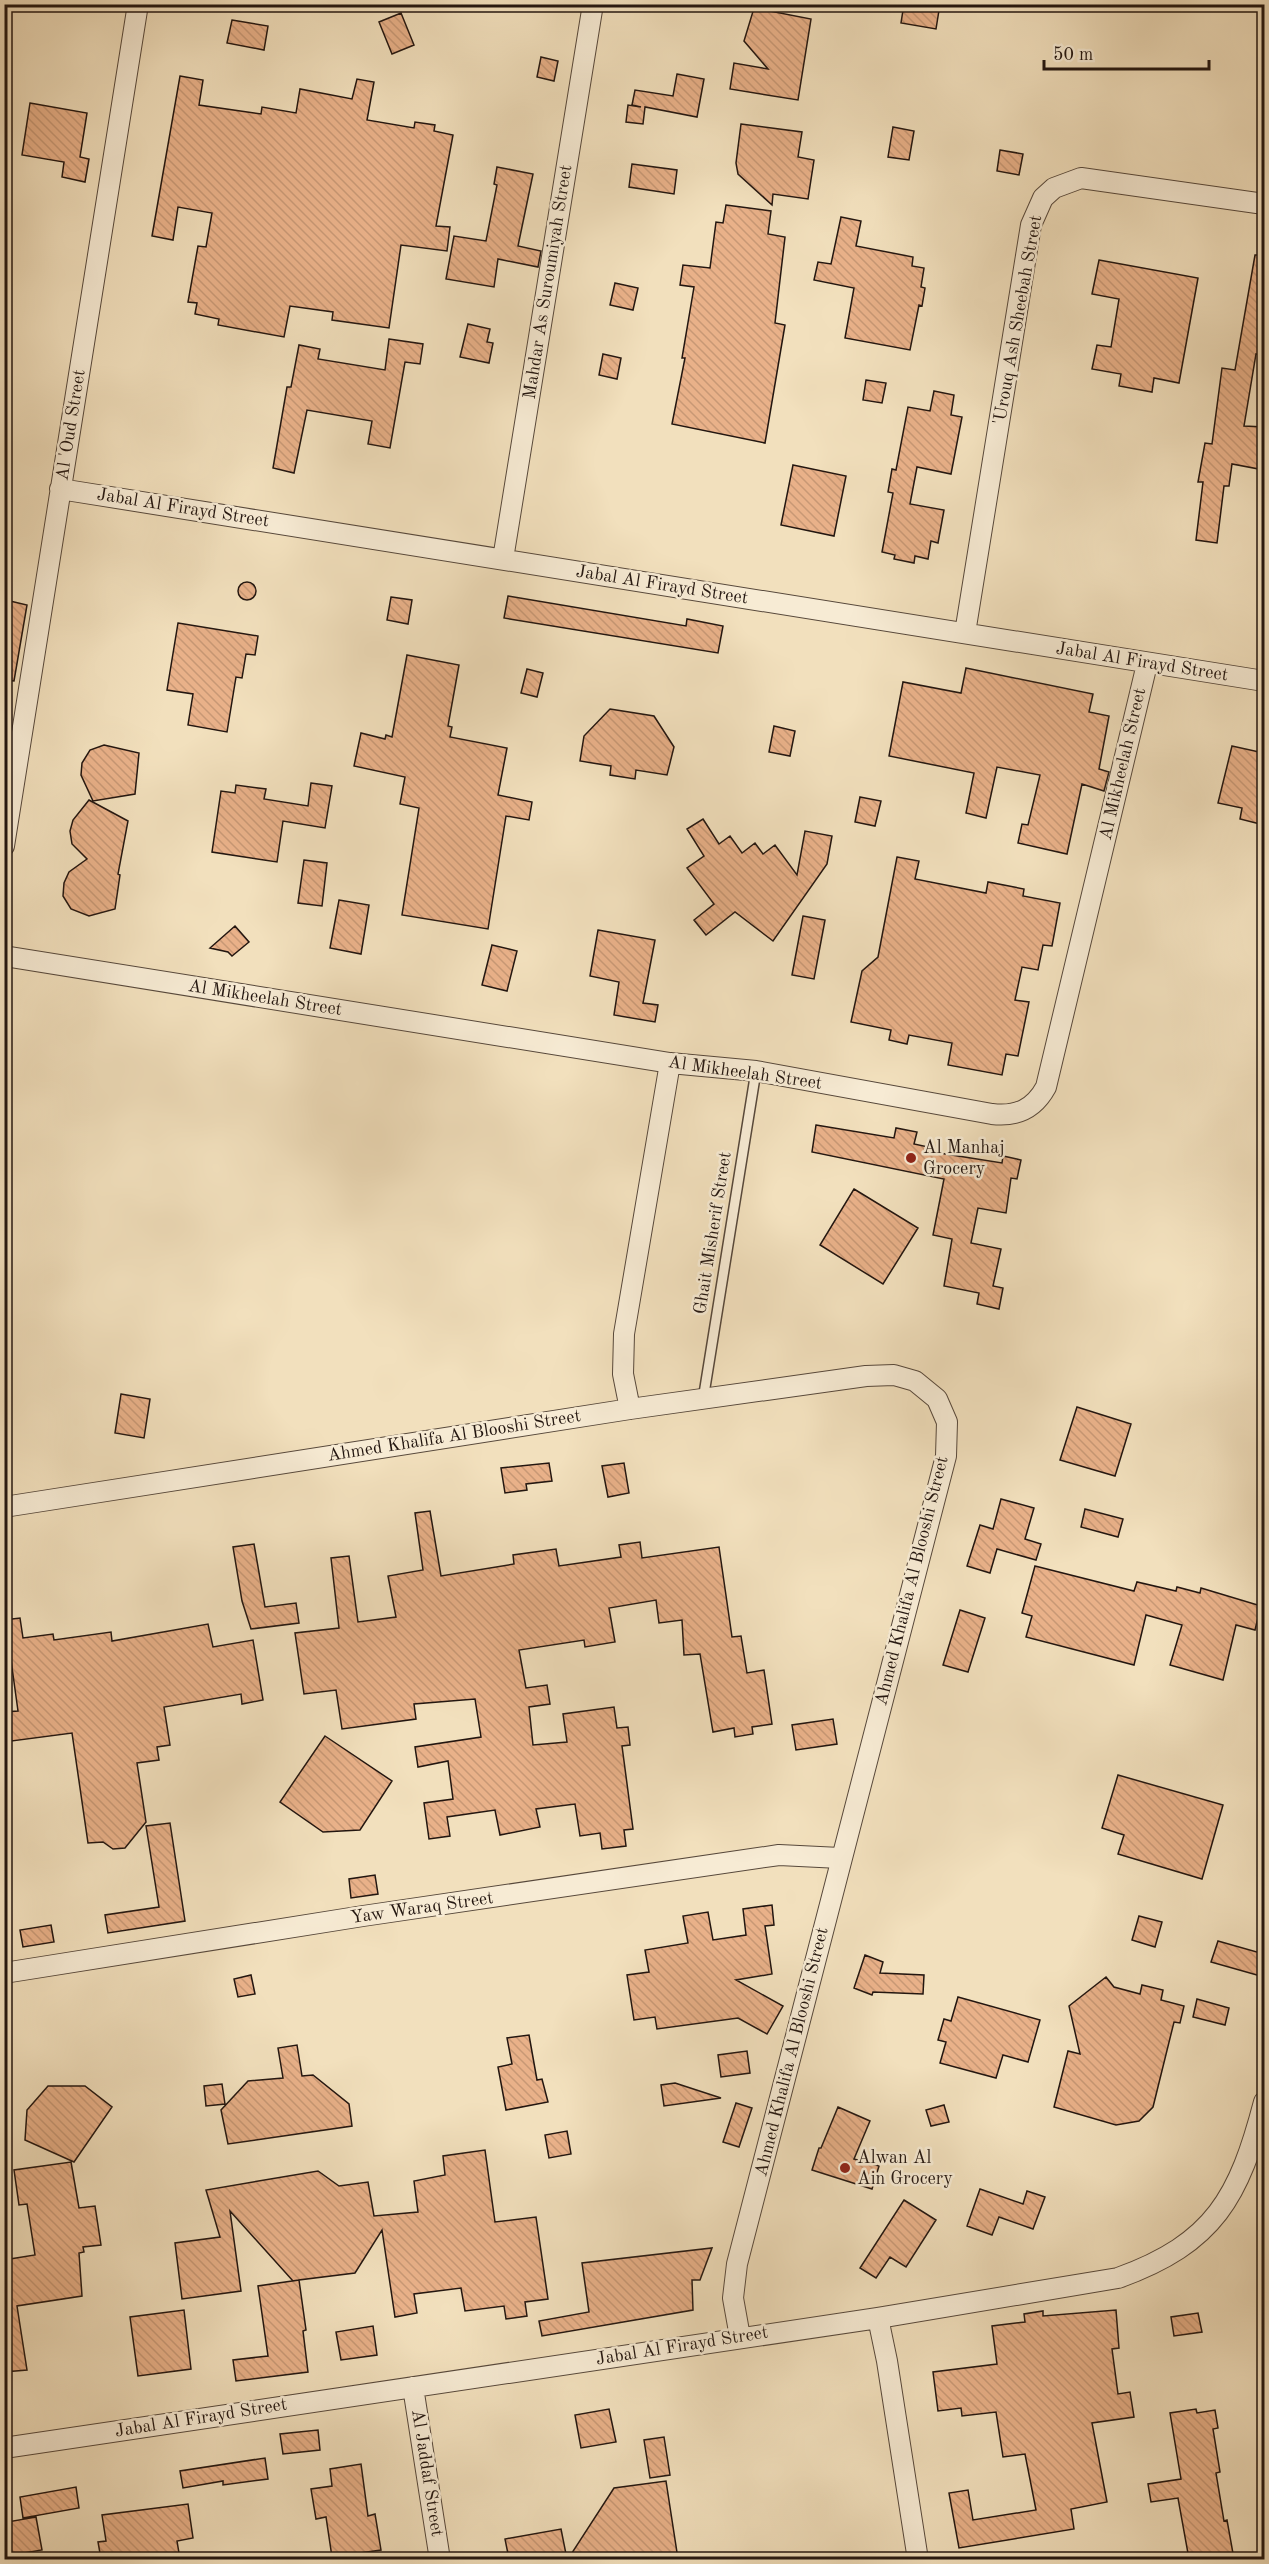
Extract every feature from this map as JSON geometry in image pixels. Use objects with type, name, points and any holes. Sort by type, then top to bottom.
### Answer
[{"type":"street","name":"Al 'Oud Street","points":[[4,846],[138,4]]},
{"type":"street","name":"Mahdar As Suroumiyah Street","points":[[502,559],[593,4]]},
{"type":"street","name":"'Urouq Ash Sheebah Street","points":[[965,633],[1031,225],[1043,198],[1066,182],[1095,178],[1264,204]]},
{"type":"street","name":"Jabal Al Firayd Street","points":[[60,489],[1264,681]]},
{"type":"street","name":"Al Mikheelah Street","points":[[4,956],[670,1064],[756,1071],[1005,1116],[1018,1113],[1040,1098],[1050,1074],[1147,664]]},
{"type":"street","points":[[630,1409],[623,1374],[624,1334],[670,1064]]},
{"type":"street","name":"Ahmed Khalifa Al Blooshi Street","points":[[4,1507],[630,1409],[848,1378],[894,1375],[915,1380],[937,1399],[947,1422],[946,1456],[840,1858],[737,2264],[733,2298],[740,2337]]},
{"type":"street","name":"Yaw Waraq Street","points":[[4,1973],[374,1914],[779,1855],[840,1858]]},
{"type":"street","name":"Jabal Al Firayd Street","points":[[4,2448],[878,2318],[1118,2278],[1151,2266],[1182,2248],[1208,2225],[1230,2197],[1246,2166],[1264,2102]]},
{"type":"street","points":[[878,2318],[887,2361],[918,2559]]},
{"type":"street","name":"Al Jaddaf Street","points":[[413,2387],[440,2559]]},
{"type":"lane","name":"Ghait Misherif Street","points":[[703,1400],[756,1071]]},
{"type":"building","points":[[904,4],[940,4],[936,29],[901,23]]},
{"type":"building","points":[[754,8],[811,19],[798,100],[730,89],[734,63],[768,69],[744,41]]},
{"type":"building","points":[[401,13],[414,45],[392,54],[379,22]]},
{"type":"building","points":[[232,20],[268,26],[264,50],[227,43]]},
{"type":"building","points":[[541,57],[558,61],[554,81],[537,77]]},
{"type":"building","points":[[677,74],[704,79],[697,117],[645,107],[643,124],[626,122],[628,105],[641,107],[632,105],[635,90],[673,96]]},
{"type":"building","points":[[180,76],[203,80],[199,105],[261,114],[262,107],[296,113],[300,89],[352,99],[357,79],[374,82],[367,120],[414,128],[415,122],[435,125],[434,131],[453,135],[436,226],[450,227],[447,251],[401,245],[389,328],[332,320],[333,312],[290,306],[284,337],[218,325],[219,319],[195,314],[197,303],[188,302],[198,246],[206,247],[212,213],[178,207],[173,240],[152,236]]},
{"type":"building","points":[[30,103],[87,113],[80,157],[89,159],[85,182],[62,177],[64,162],[22,155]]},
{"type":"building","points":[[741,124],[802,132],[798,157],[814,160],[808,199],[773,194],[772,205],[738,174],[736,163]]},
{"type":"building","points":[[893,127],[914,131],[909,160],[888,157]]},
{"type":"building","points":[[1000,150],[1023,154],[1019,175],[997,171]]},
{"type":"building","points":[[632,164],[677,170],[674,194],[629,187]]},
{"type":"building","points":[[497,167],[533,174],[518,246],[541,251],[538,267],[498,259],[494,287],[446,279],[454,236],[486,241],[497,185],[494,184]]},
{"type":"building","points":[[726,205],[771,211],[768,234],[785,237],[775,323],[785,325],[765,443],[672,424],[685,358],[682,358],[694,287],[680,285],[683,265],[710,268],[716,222],[723,223]]},
{"type":"building","points":[[841,217],[861,221],[856,246],[913,257],[912,266],[924,268],[921,287],[925,288],[922,306],[919,305],[910,350],[845,338],[854,288],[814,280],[818,262],[831,264]]},
{"type":"building","points":[[1255,255],[1264,255],[1264,335],[1261,355],[1256,354],[1244,426],[1264,427],[1264,470],[1232,464],[1229,486],[1224,486],[1217,543],[1196,540],[1203,482],[1198,482],[1205,443],[1212,444],[1222,368],[1235,370]]},
{"type":"building","points":[[1099,260],[1198,278],[1179,383],[1154,378],[1152,392],[1119,386],[1121,374],[1092,369],[1097,345],[1111,347],[1119,299],[1092,294]]},
{"type":"building","points":[[615,283],[638,288],[633,310],[610,305]]},
{"type":"building","points":[[468,324],[490,329],[487,342],[493,343],[489,363],[460,357]]},
{"type":"building","points":[[389,339],[423,344],[420,364],[405,362],[390,448],[368,444],[372,421],[307,410],[294,473],[273,468],[287,387],[291,387],[299,345],[320,349],[318,359],[385,370]]},
{"type":"building","points":[[603,354],[621,358],[617,379],[599,375]]},
{"type":"building","points":[[866,380],[886,383],[882,403],[863,400]]},
{"type":"building","points":[[934,391],[954,395],[951,415],[962,417],[951,474],[917,467],[910,504],[944,510],[938,543],[931,541],[928,559],[915,556],[914,563],[894,559],[895,555],[882,552],[893,493],[888,492],[892,469],[896,470],[908,407],[930,411]]},
{"type":"building","points":[[793,465],[846,476],[834,536],[781,525]]},
{"type":"building","points":[[247,582],[253,585],[256,591],[253,597],[247,600],[241,597],[238,591],[241,585]]},
{"type":"building","points":[[508,596],[686,626],[687,619],[723,626],[718,653],[504,618]]},
{"type":"building","points":[[391,597],[412,600],[408,624],[387,620]]},
{"type":"building","points":[[10,601],[27,605],[14,681],[4,680],[4,621],[7,621]]},
{"type":"building","points":[[178,623],[258,636],[255,655],[246,654],[242,678],[236,677],[227,732],[188,725],[193,694],[167,690]]},
{"type":"building","points":[[407,655],[459,665],[448,726],[452,727],[450,737],[507,748],[498,795],[532,802],[529,820],[506,816],[488,929],[402,915],[419,808],[400,804],[405,777],[354,766],[361,733],[385,739],[386,735],[392,737]]},
{"type":"building","points":[[966,668],[1093,694],[1089,712],[1109,716],[1099,769],[1109,772],[1104,791],[1082,784],[1067,854],[1018,843],[1022,824],[1028,825],[1040,775],[997,767],[986,818],[966,813],[974,773],[889,756],[903,682],[961,693]]},
{"type":"building","points":[[527,669],[543,673],[537,697],[521,693]]},
{"type":"building","points":[[610,709],[654,716],[674,747],[667,775],[636,770],[635,779],[610,775],[611,766],[580,761],[584,736]]},
{"type":"building","points":[[774,726],[795,731],[790,756],[769,752]]},
{"type":"building","points":[[104,745],[139,753],[135,794],[93,801],[81,775],[82,763],[90,750]]},
{"type":"building","points":[[1232,746],[1264,753],[1264,825],[1240,819],[1242,808],[1218,803]]},
{"type":"building","points":[[311,783],[332,786],[325,828],[283,821],[277,862],[212,852],[221,791],[235,793],[236,785],[266,789],[264,799],[308,806]]},
{"type":"building","points":[[860,797],[881,801],[875,826],[855,822]]},
{"type":"building","points":[[89,800],[128,821],[118,874],[120,875],[115,909],[89,916],[71,909],[63,896],[64,883],[69,872],[87,859],[72,844],[70,831],[73,820]]},
{"type":"building","points":[[703,819],[719,844],[730,836],[742,853],[755,843],[763,854],[775,845],[797,875],[805,831],[832,836],[827,864],[773,941],[735,912],[706,935],[694,920],[714,904],[687,868],[704,856],[687,829]]},
{"type":"building","points":[[897,857],[919,861],[915,879],[986,893],[988,882],[1024,889],[1023,896],[1060,903],[1052,946],[1043,945],[1038,970],[1022,967],[1015,1000],[1029,1002],[1018,1056],[1006,1054],[1002,1075],[948,1065],[952,1043],[909,1035],[907,1044],[889,1040],[891,1030],[851,1022],[862,971],[878,957]]},
{"type":"building","points":[[304,860],[327,863],[322,906],[298,903]]},
{"type":"building","points":[[339,900],[369,905],[361,954],[330,948]]},
{"type":"building","points":[[803,916],[825,920],[814,979],[792,975]]},
{"type":"building","points":[[235,926],[249,942],[232,956],[228,952],[210,948]]},
{"type":"building","points":[[598,930],[655,940],[643,1003],[658,1005],[655,1022],[614,1015],[619,982],[590,976]]},
{"type":"building","points":[[492,945],[517,951],[507,991],[482,985]]},
{"type":"building","points":[[816,1125],[894,1138],[896,1128],[917,1132],[914,1144],[933,1148],[933,1152],[1002,1163],[1003,1156],[1021,1160],[1017,1179],[1011,1178],[1006,1213],[978,1208],[971,1243],[1001,1249],[993,1286],[1003,1288],[999,1309],[977,1304],[979,1293],[944,1286],[952,1239],[933,1235],[944,1179],[812,1152]]},
{"type":"building","points":[[854,1189],[918,1228],[883,1284],[820,1245]]},
{"type":"building","points":[[121,1394],[150,1399],[144,1438],[115,1433]]},
{"type":"building","points":[[1077,1407],[1131,1424],[1115,1476],[1060,1460]]},
{"type":"building","points":[[549,1463],[552,1481],[526,1484],[527,1490],[505,1493],[501,1468]]},
{"type":"building","points":[[624,1463],[629,1493],[608,1497],[602,1466]]},
{"type":"building","points":[[1001,1499],[1034,1508],[1025,1539],[1041,1544],[1036,1560],[997,1549],[990,1573],[967,1566],[980,1525],[993,1529]]},
{"type":"building","points":[[1085,1509],[1123,1519],[1118,1537],[1081,1527]]},
{"type":"building","points":[[430,1511],[441,1576],[514,1564],[513,1555],[556,1549],[559,1566],[621,1557],[619,1545],[640,1542],[642,1558],[719,1547],[732,1637],[741,1636],[747,1673],[764,1670],[772,1724],[752,1727],[753,1734],[735,1737],[734,1728],[713,1732],[700,1654],[684,1655],[682,1620],[659,1623],[656,1600],[609,1608],[615,1642],[585,1647],[584,1640],[519,1650],[526,1688],[547,1685],[550,1704],[529,1707],[533,1745],[567,1742],[563,1714],[614,1707],[617,1728],[628,1727],[630,1745],[622,1746],[633,1829],[624,1830],[626,1846],[602,1849],[600,1833],[580,1836],[575,1804],[536,1809],[540,1827],[500,1835],[495,1810],[447,1817],[450,1836],[429,1839],[424,1803],[453,1799],[448,1761],[418,1767],[415,1747],[481,1737],[475,1699],[414,1704],[416,1719],[342,1729],[336,1690],[304,1694],[295,1633],[339,1628],[331,1558],[349,1556],[358,1622],[396,1617],[388,1576],[423,1570],[415,1513]]},
{"type":"building","points":[[254,1544],[265,1607],[296,1603],[299,1623],[251,1629],[242,1601],[233,1547]]},
{"type":"building","points":[[1035,1566],[1134,1591],[1137,1582],[1176,1591],[1177,1587],[1200,1593],[1201,1588],[1261,1606],[1255,1630],[1236,1625],[1223,1680],[1170,1665],[1182,1625],[1146,1615],[1134,1665],[1026,1637],[1032,1616],[1022,1613]]},
{"type":"building","points":[[960,1610],[985,1618],[968,1672],[943,1665]]},
{"type":"building","points":[[20,1618],[23,1638],[53,1634],[54,1640],[111,1632],[112,1641],[208,1624],[213,1647],[253,1640],[263,1700],[242,1704],[241,1694],[164,1707],[170,1745],[157,1747],[159,1760],[137,1763],[146,1822],[125,1848],[113,1849],[103,1842],[88,1843],[72,1733],[4,1742],[4,1712],[18,1711],[10,1653],[4,1654],[4,1620]]},
{"type":"building","points":[[833,1719],[837,1744],[796,1750],[792,1725]]},
{"type":"building","points":[[325,1736],[392,1781],[360,1830],[323,1832],[280,1802]]},
{"type":"building","points":[[1118,1775],[1223,1805],[1202,1879],[1118,1854],[1124,1835],[1102,1828]]},
{"type":"building","points":[[170,1823],[185,1921],[108,1933],[105,1915],[159,1907],[146,1826]]},
{"type":"building","points":[[375,1875],[378,1894],[351,1898],[349,1879]]},
{"type":"building","points":[[772,1905],[774,1925],[765,1926],[772,1974],[736,1980],[783,2006],[767,2034],[738,2018],[657,2029],[655,2017],[634,2020],[627,1975],[649,1972],[645,1950],[688,1943],[683,1916],[708,1912],[713,1940],[746,1935],[743,1909]]},
{"type":"building","points":[[1139,1916],[1162,1922],[1155,1947],[1132,1940]]},
{"type":"building","points":[[51,1925],[54,1942],[23,1947],[20,1930]]},
{"type":"building","points":[[1218,1941],[1264,1954],[1264,1977],[1211,1962]]},
{"type":"building","points":[[865,1955],[883,1962],[880,1973],[924,1975],[923,1994],[873,1992],[872,1995],[854,1988]]},
{"type":"building","points":[[251,1975],[255,1994],[238,1997],[234,1979]]},
{"type":"building","points":[[1106,1977],[1114,1987],[1140,1994],[1142,1985],[1163,1990],[1161,2000],[1184,2006],[1180,2023],[1174,2022],[1153,2107],[1139,2121],[1116,2125],[1054,2107],[1068,2051],[1080,2054],[1069,2006]]},
{"type":"building","points":[[958,1997],[1040,2020],[1028,2062],[1003,2055],[996,2078],[940,2063],[946,2042],[938,2040],[944,2019],[951,2021]]},
{"type":"building","points":[[1197,1999],[1229,2008],[1225,2025],[1193,2017]]},
{"type":"building","points":[[529,2035],[537,2080],[542,2079],[548,2102],[506,2110],[498,2067],[512,2064],[507,2038]]},
{"type":"building","points":[[297,2045],[302,2076],[313,2075],[349,2104],[352,2126],[228,2144],[221,2110],[248,2081],[283,2078],[278,2048]]},
{"type":"building","points":[[747,2051],[750,2073],[721,2077],[718,2055]]},
{"type":"building","points":[[675,2083],[721,2098],[664,2106],[661,2085]]},
{"type":"building","points":[[222,2084],[225,2104],[206,2106],[204,2086]]},
{"type":"building","points":[[48,2086],[85,2086],[112,2107],[74,2162],[25,2140],[27,2110]]},
{"type":"building","points":[[736,2103],[752,2108],[739,2147],[723,2142]]},
{"type":"building","points":[[944,2105],[949,2122],[931,2126],[926,2110]]},
{"type":"building","points":[[838,2107],[870,2121],[854,2159],[879,2166],[872,2189],[812,2170],[819,2148],[821,2148]]},
{"type":"building","points":[[567,2131],[571,2154],[549,2158],[545,2135]]},
{"type":"building","points":[[485,2150],[495,2222],[536,2217],[548,2299],[525,2302],[527,2316],[506,2319],[504,2306],[465,2311],[461,2288],[414,2294],[417,2313],[395,2317],[382,2230],[355,2273],[299,2280],[306,2330],[303,2331],[308,2372],[236,2381],[233,2360],[268,2356],[258,2286],[293,2281],[230,2211],[241,2291],[182,2299],[175,2243],[220,2237],[206,2190],[318,2171],[339,2186],[368,2182],[374,2216],[418,2212],[414,2181],[445,2175],[443,2156]]},
{"type":"building","points":[[71,2162],[79,2208],[95,2206],[101,2245],[83,2247],[84,2252],[79,2253],[82,2296],[17,2306],[27,2370],[4,2372],[4,2260],[35,2255],[27,2204],[19,2205],[14,2170]]},
{"type":"building","points":[[980,2189],[1023,2204],[1027,2191],[1045,2197],[1033,2229],[999,2217],[992,2235],[967,2226]]},
{"type":"building","points":[[904,2200],[936,2220],[906,2267],[890,2257],[876,2278],[860,2268]]},
{"type":"building","points":[[712,2248],[700,2280],[692,2280],[693,2310],[542,2336],[539,2321],[589,2312],[582,2263]]},
{"type":"building","points":[[184,2310],[191,2369],[138,2376],[130,2317]]},
{"type":"building","points":[[1116,2310],[1119,2348],[1112,2349],[1118,2394],[1130,2392],[1134,2417],[1092,2423],[1107,2502],[1071,2509],[1074,2529],[959,2548],[949,2493],[968,2490],[973,2520],[1036,2510],[1025,2454],[1003,2457],[996,2412],[962,2416],[961,2408],[938,2411],[933,2372],[997,2364],[992,2326],[1025,2322],[1024,2314],[1043,2311],[1043,2316]]},
{"type":"building","points":[[1198,2313],[1202,2332],[1174,2336],[1171,2317]]},
{"type":"building","points":[[373,2326],[377,2355],[341,2360],[336,2332]]},
{"type":"building","points":[[609,2409],[616,2442],[581,2448],[575,2415]]},
{"type":"building","points":[[1196,2409],[1197,2413],[1215,2410],[1218,2428],[1213,2429],[1220,2472],[1216,2473],[1224,2521],[1227,2520],[1234,2559],[1189,2559],[1178,2498],[1151,2502],[1148,2484],[1181,2479],[1170,2413]]},
{"type":"building","points":[[318,2430],[320,2450],[283,2454],[280,2434]]},
{"type":"building","points":[[664,2437],[670,2475],[650,2478],[644,2440]]},
{"type":"building","points":[[265,2458],[268,2479],[223,2485],[223,2481],[183,2488],[180,2471]]},
{"type":"building","points":[[361,2464],[368,2516],[375,2514],[381,2550],[332,2557],[326,2517],[316,2519],[311,2489],[332,2486],[330,2469]]},
{"type":"building","points":[[666,2481],[678,2559],[568,2559],[614,2488]]},
{"type":"building","points":[[76,2487],[79,2508],[23,2518],[20,2497]]},
{"type":"building","points":[[188,2504],[193,2538],[177,2541],[180,2559],[101,2559],[98,2542],[106,2541],[102,2515]]},
{"type":"building","points":[[36,2517],[42,2550],[12,2555],[7,2522]]},
{"type":"building","points":[[561,2529],[567,2559],[509,2559],[505,2539]]},
{"type":"place","name":"Al Manhaj Grocery","points":[[911,1158]]},
{"type":"place","name":"Alwan Al Ain Grocery","points":[[845,2168]]}]
